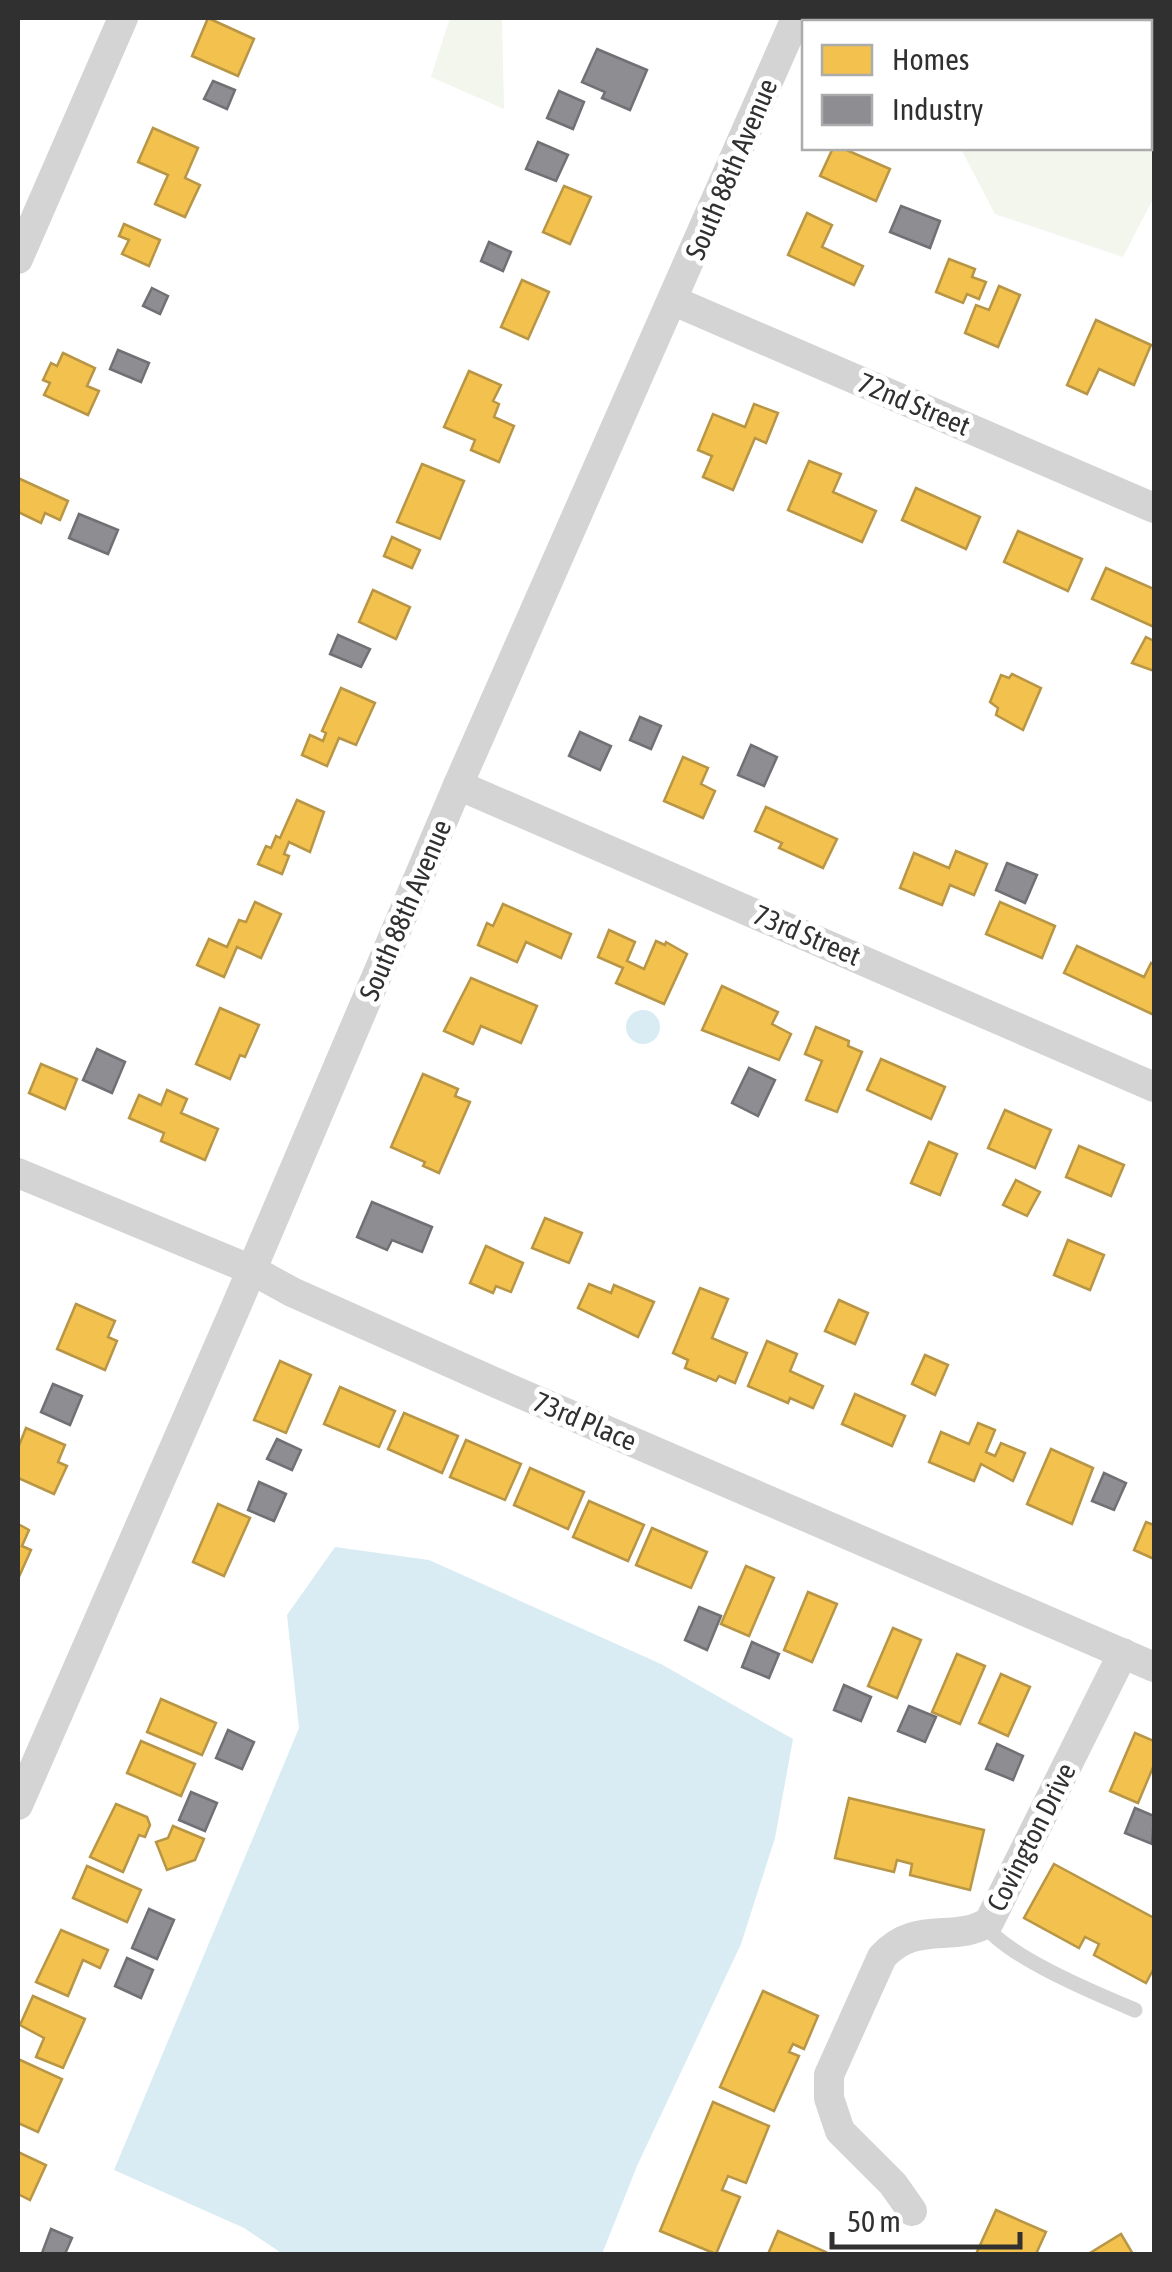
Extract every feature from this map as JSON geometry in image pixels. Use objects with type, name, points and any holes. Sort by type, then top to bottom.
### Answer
[{"type":"street","points":[[18,259],[123,18]]},
{"type":"street","name":"South 88th Avenue","points":[[18,1805],[458,786],[796,18]]},
{"type":"street","name":"72nd Street","points":[[674,301],[1154,508]]},
{"type":"street","name":"73rd Street","points":[[458,786],[1154,1088]]},
{"type":"street","name":"73rd Place","points":[[18,1173],[252,1270],[292,1292],[511,1389],[1154,1667]]},
{"type":"street","name":"Covington Drive","points":[[912,2210],[893,2184],[840,2131],[829,2098],[829,2075],[888,1950],[916,1934],[963,1931],[984,1925],[995,1912],[1123,1653]]},
{"type":"lane","points":[[984,1925],[993,1937],[1033,1961],[1135,2010]]},
{"type":"shaded area","points":[[450,18],[502,18],[504,109],[431,77]]},
{"type":"shaded area","points":[[1154,111],[1154,197],[1123,257],[995,214],[962,150],[1152,150]]},
{"type":"shaded area","points":[[643,1010],[655,1015],[660,1027],[655,1039],[643,1044],[631,1039],[626,1027],[631,1015]]},
{"type":"shaded area","points":[[335,1547],[429,1560],[661,1664],[793,1739],[775,1838],[741,1944],[637,2166],[602,2254],[283,2254],[244,2228],[114,2170],[299,1728],[287,1615]]},
{"type":"building: Homes","points":[[208,18],[254,39],[238,76],[192,56]]},
{"type":"building: Homes","points":[[153,128],[198,148],[185,178],[200,185],[185,217],[155,204],[168,175],[138,162]]},
{"type":"building: Homes","points":[[832,150],[847,150],[890,169],[876,201],[820,176]]},
{"type":"building: Homes","points":[[564,186],[591,197],[570,244],[543,232]]},
{"type":"building: Homes","points":[[807,213],[832,225],[822,247],[863,266],[854,285],[788,255]]},
{"type":"building: Homes","points":[[124,224],[160,240],[149,266],[122,254],[129,240],[119,236]]},
{"type":"building: Homes","points":[[949,259],[975,269],[972,277],[986,282],[979,299],[967,294],[963,303],[936,292]]},
{"type":"building: Homes","points":[[522,280],[549,292],[528,339],[501,327]]},
{"type":"building: Homes","points":[[999,286],[1020,295],[998,347],[965,333],[976,305],[989,310]]},
{"type":"building: Homes","points":[[1096,320],[1151,345],[1134,385],[1099,369],[1087,394],[1067,385]]},
{"type":"building: Homes","points":[[63,353],[95,368],[87,386],[99,391],[88,415],[44,395],[50,383],[43,380],[51,363],[57,366]]},
{"type":"building: Homes","points":[[469,371],[501,385],[493,401],[499,404],[494,417],[514,426],[499,462],[471,450],[475,440],[444,427]]},
{"type":"building: Homes","points":[[754,404],[778,413],[766,443],[755,438],[733,490],[703,477],[712,456],[698,450],[713,414],[745,427]]},
{"type":"building: Homes","points":[[809,461],[841,474],[833,492],[876,511],[862,542],[788,510]]},
{"type":"building: Homes","points":[[422,464],[464,481],[440,539],[397,522]]},
{"type":"building: Homes","points":[[18,478],[68,501],[60,520],[45,513],[41,523],[18,512]]},
{"type":"building: Homes","points":[[916,488],[980,517],[966,549],[902,520]]},
{"type":"building: Homes","points":[[1018,531],[1082,559],[1068,591],[1004,562]]},
{"type":"building: Homes","points":[[392,537],[420,550],[412,568],[384,556]]},
{"type":"building: Homes","points":[[1106,568],[1154,589],[1154,627],[1092,599]]},
{"type":"building: Homes","points":[[373,590],[410,607],[396,639],[359,622]]},
{"type":"building: Homes","points":[[1146,637],[1154,641],[1154,671],[1132,663]]},
{"type":"building: Homes","points":[[1012,674],[1041,688],[1023,730],[996,715],[998,708],[990,702],[1001,675],[1009,678]]},
{"type":"building: Homes","points":[[341,688],[375,703],[356,745],[339,738],[327,766],[302,755],[310,735],[323,741],[326,733],[322,731]]},
{"type":"building: Homes","points":[[683,757],[708,768],[701,784],[715,791],[703,818],[664,801]]},
{"type":"building: Homes","points":[[297,800],[324,812],[310,852],[289,842],[282,874],[258,864],[266,846],[271,848],[276,836],[280,838]]},
{"type":"building: Homes","points":[[766,807],[837,839],[823,868],[779,848],[782,843],[755,831]]},
{"type":"building: Homes","points":[[956,851],[987,864],[974,895],[950,885],[942,905],[900,888],[914,853],[949,868]]},
{"type":"building: Homes","points":[[255,902],[281,914],[261,958],[237,947],[224,977],[197,965],[209,939],[227,947],[239,920],[246,922]]},
{"type":"building: Homes","points":[[1000,902],[1055,926],[1042,958],[986,934]]},
{"type":"building: Homes","points":[[503,904],[571,934],[561,958],[526,942],[517,962],[478,945],[487,923],[493,926]]},
{"type":"building: Homes","points":[[609,930],[635,942],[627,961],[644,969],[656,941],[687,954],[664,1004],[616,983],[623,968],[598,957]]},
{"type":"building: Homes","points":[[1077,946],[1144,977],[1151,963],[1154,965],[1154,1015],[1064,973]]},
{"type":"building: Homes","points":[[471,978],[537,1006],[521,1043],[481,1026],[473,1044],[444,1031]]},
{"type":"building: Homes","points":[[722,986],[778,1012],[772,1024],[791,1034],[779,1060],[702,1030]]},
{"type":"building: Homes","points":[[220,1008],[259,1025],[230,1079],[196,1064]]},
{"type":"building: Homes","points":[[816,1027],[849,1041],[848,1046],[862,1052],[837,1112],[806,1100],[822,1061],[805,1054]]},
{"type":"building: Homes","points":[[881,1059],[945,1087],[931,1119],[867,1090]]},
{"type":"building: Homes","points":[[41,1064],[77,1079],[65,1109],[29,1093]]},
{"type":"building: Homes","points":[[423,1074],[458,1089],[455,1096],[470,1102],[439,1173],[423,1166],[425,1162],[391,1147]]},
{"type":"building: Homes","points":[[167,1090],[187,1099],[181,1113],[218,1129],[205,1160],[161,1141],[164,1133],[129,1118],[139,1095],[161,1105]]},
{"type":"building: Homes","points":[[1005,1110],[1051,1130],[1035,1168],[988,1148]]},
{"type":"building: Homes","points":[[929,1142],[957,1154],[940,1195],[911,1183]]},
{"type":"building: Homes","points":[[1079,1146],[1124,1165],[1111,1196],[1066,1177]]},
{"type":"building: Homes","points":[[1016,1180],[1040,1192],[1027,1216],[1003,1205]]},
{"type":"building: Homes","points":[[545,1218],[582,1233],[569,1263],[532,1248]]},
{"type":"building: Homes","points":[[1068,1240],[1104,1255],[1090,1290],[1054,1275]]},
{"type":"building: Homes","points":[[486,1246],[523,1263],[511,1292],[496,1286],[493,1293],[470,1283]]},
{"type":"building: Homes","points":[[589,1284],[611,1293],[614,1285],[654,1302],[638,1337],[578,1308]]},
{"type":"building: Homes","points":[[700,1288],[728,1299],[712,1338],[747,1353],[735,1383],[719,1376],[716,1381],[685,1368],[688,1360],[673,1353]]},
{"type":"building: Homes","points":[[839,1300],[868,1313],[855,1344],[825,1331]]},
{"type":"building: Homes","points":[[76,1304],[115,1321],[108,1337],[117,1341],[105,1370],[57,1349]]},
{"type":"building: Homes","points":[[767,1341],[797,1354],[790,1371],[823,1386],[813,1408],[790,1398],[788,1403],[748,1386]]},
{"type":"building: Homes","points":[[925,1355],[948,1365],[935,1395],[912,1384]]},
{"type":"building: Homes","points":[[280,1361],[311,1375],[286,1433],[254,1420]]},
{"type":"building: Homes","points":[[340,1387],[395,1411],[379,1447],[324,1424]]},
{"type":"building: Homes","points":[[855,1394],[905,1416],[892,1446],[842,1424]]},
{"type":"building: Homes","points":[[404,1413],[458,1436],[442,1473],[388,1449]]},
{"type":"building: Homes","points":[[978,1423],[995,1430],[986,1452],[995,1456],[1001,1443],[1025,1453],[1013,1481],[981,1464],[974,1481],[929,1462],[941,1432],[969,1444]]},
{"type":"building: Homes","points":[[26,1428],[65,1445],[58,1462],[67,1466],[54,1494],[18,1478],[18,1448]]},
{"type":"building: Homes","points":[[466,1440],[521,1464],[505,1500],[450,1477]]},
{"type":"building: Homes","points":[[1051,1449],[1093,1468],[1072,1524],[1027,1504]]},
{"type":"building: Homes","points":[[530,1468],[584,1492],[568,1529],[514,1505]]},
{"type":"building: Homes","points":[[589,1501],[644,1525],[628,1561],[573,1537]]},
{"type":"building: Homes","points":[[218,1504],[250,1518],[224,1576],[193,1562]]},
{"type":"building: Homes","points":[[1146,1522],[1154,1525],[1154,1559],[1134,1550]]},
{"type":"building: Homes","points":[[18,1524],[29,1530],[22,1546],[31,1550],[18,1579]]},
{"type":"building: Homes","points":[[652,1528],[707,1552],[691,1588],[636,1565]]},
{"type":"building: Homes","points":[[746,1566],[774,1578],[749,1636],[721,1624]]},
{"type":"building: Homes","points":[[808,1592],[837,1604],[812,1662],[784,1650]]},
{"type":"building: Homes","points":[[893,1628],[921,1640],[897,1698],[868,1686]]},
{"type":"building: Homes","points":[[957,1654],[985,1666],[960,1724],[932,1712]]},
{"type":"building: Homes","points":[[1001,1674],[1030,1687],[1008,1736],[979,1723]]},
{"type":"building: Homes","points":[[161,1699],[216,1723],[202,1755],[147,1732]]},
{"type":"building: Homes","points":[[1135,1733],[1154,1741],[1154,1765],[1138,1803],[1110,1791]]},
{"type":"building: Homes","points":[[141,1741],[195,1764],[181,1796],[127,1773]]},
{"type":"building: Homes","points":[[849,1798],[984,1830],[970,1890],[910,1875],[912,1864],[897,1860],[894,1872],[835,1858]]},
{"type":"building: Homes","points":[[116,1804],[147,1817],[150,1825],[145,1837],[139,1835],[123,1872],[90,1857]]},
{"type":"building: Homes","points":[[173,1826],[204,1839],[195,1860],[167,1870],[156,1842],[168,1838]]},
{"type":"building: Homes","points":[[1054,1864],[1154,1918],[1154,1968],[1146,1983],[1094,1955],[1099,1944],[1085,1937],[1079,1948],[1024,1918]]},
{"type":"building: Homes","points":[[87,1866],[141,1890],[127,1922],[73,1898]]},
{"type":"building: Homes","points":[[61,1930],[108,1950],[100,1968],[83,1960],[68,1996],[36,1982]]},
{"type":"building: Homes","points":[[763,1991],[818,2016],[804,2049],[793,2044],[789,2052],[799,2056],[774,2111],[720,2087]]},
{"type":"building: Homes","points":[[33,1996],[85,2019],[63,2068],[36,2057],[44,2038],[20,2025]]},
{"type":"building: Homes","points":[[18,2059],[62,2079],[38,2132],[18,2123]]},
{"type":"building: Homes","points":[[713,2102],[769,2126],[746,2183],[728,2176],[722,2190],[740,2197],[716,2254],[660,2231]]},
{"type":"building: Homes","points":[[18,2152],[46,2165],[30,2200],[18,2194]]},
{"type":"building: Homes","points":[[996,2210],[1046,2232],[1036,2254],[976,2254]]},
{"type":"building: Homes","points":[[778,2231],[826,2252],[768,2254]]},
{"type":"building: Homes","points":[[1121,2234],[1133,2254],[1090,2254],[1090,2253]]},
{"type":"building: Industry","points":[[597,49],[647,70],[630,110],[602,98],[605,92],[582,82]]},
{"type":"building: Industry","points":[[213,81],[235,90],[227,109],[204,99]]},
{"type":"building: Industry","points":[[559,91],[584,102],[573,129],[547,118]]},
{"type":"building: Industry","points":[[538,142],[568,155],[556,181],[526,169]]},
{"type":"building: Industry","points":[[901,206],[940,221],[930,248],[890,232]]},
{"type":"building: Industry","points":[[489,242],[511,252],[503,271],[481,261]]},
{"type":"building: Industry","points":[[152,288],[168,296],[160,314],[143,306]]},
{"type":"building: Industry","points":[[118,350],[149,363],[141,382],[110,369]]},
{"type":"building: Industry","points":[[79,514],[118,530],[108,554],[69,538]]},
{"type":"building: Industry","points":[[338,635],[370,649],[361,667],[330,654]]},
{"type":"building: Industry","points":[[640,717],[661,726],[651,749],[630,740]]},
{"type":"building: Industry","points":[[580,732],[611,746],[600,770],[569,756]]},
{"type":"building: Industry","points":[[751,745],[777,757],[764,786],[738,775]]},
{"type":"building: Industry","points":[[1007,863],[1037,875],[1025,903],[996,890]]},
{"type":"building: Industry","points":[[97,1049],[125,1062],[112,1093],[83,1080]]},
{"type":"building: Industry","points":[[749,1068],[775,1080],[758,1116],[732,1103]]},
{"type":"building: Industry","points":[[372,1202],[432,1227],[422,1252],[392,1240],[387,1250],[357,1237]]},
{"type":"building: Industry","points":[[53,1384],[82,1396],[70,1425],[41,1412]]},
{"type":"building: Industry","points":[[277,1439],[301,1450],[292,1470],[267,1459]]},
{"type":"building: Industry","points":[[1104,1473],[1126,1483],[1114,1510],[1092,1501]]},
{"type":"building: Industry","points":[[259,1482],[286,1494],[274,1521],[248,1510]]},
{"type":"building: Industry","points":[[699,1607],[721,1616],[707,1650],[685,1640]]},
{"type":"building: Industry","points":[[752,1642],[779,1654],[769,1678],[742,1667]]},
{"type":"building: Industry","points":[[844,1685],[871,1697],[861,1721],[834,1710]]},
{"type":"building: Industry","points":[[909,1706],[936,1717],[925,1742],[898,1731]]},
{"type":"building: Industry","points":[[228,1730],[254,1742],[242,1769],[216,1758]]},
{"type":"building: Industry","points":[[997,1744],[1023,1756],[1013,1780],[986,1769]]},
{"type":"building: Industry","points":[[191,1792],[217,1803],[205,1831],[179,1820]]},
{"type":"building: Industry","points":[[1135,1808],[1154,1816],[1152,1844],[1125,1833]]},
{"type":"building: Industry","points":[[149,1909],[174,1920],[157,1959],[132,1948]]},
{"type":"building: Industry","points":[[127,1958],[153,1970],[141,1998],[115,1986]]},
{"type":"building: Industry","points":[[51,2229],[72,2238],[65,2254],[42,2253]]}]
